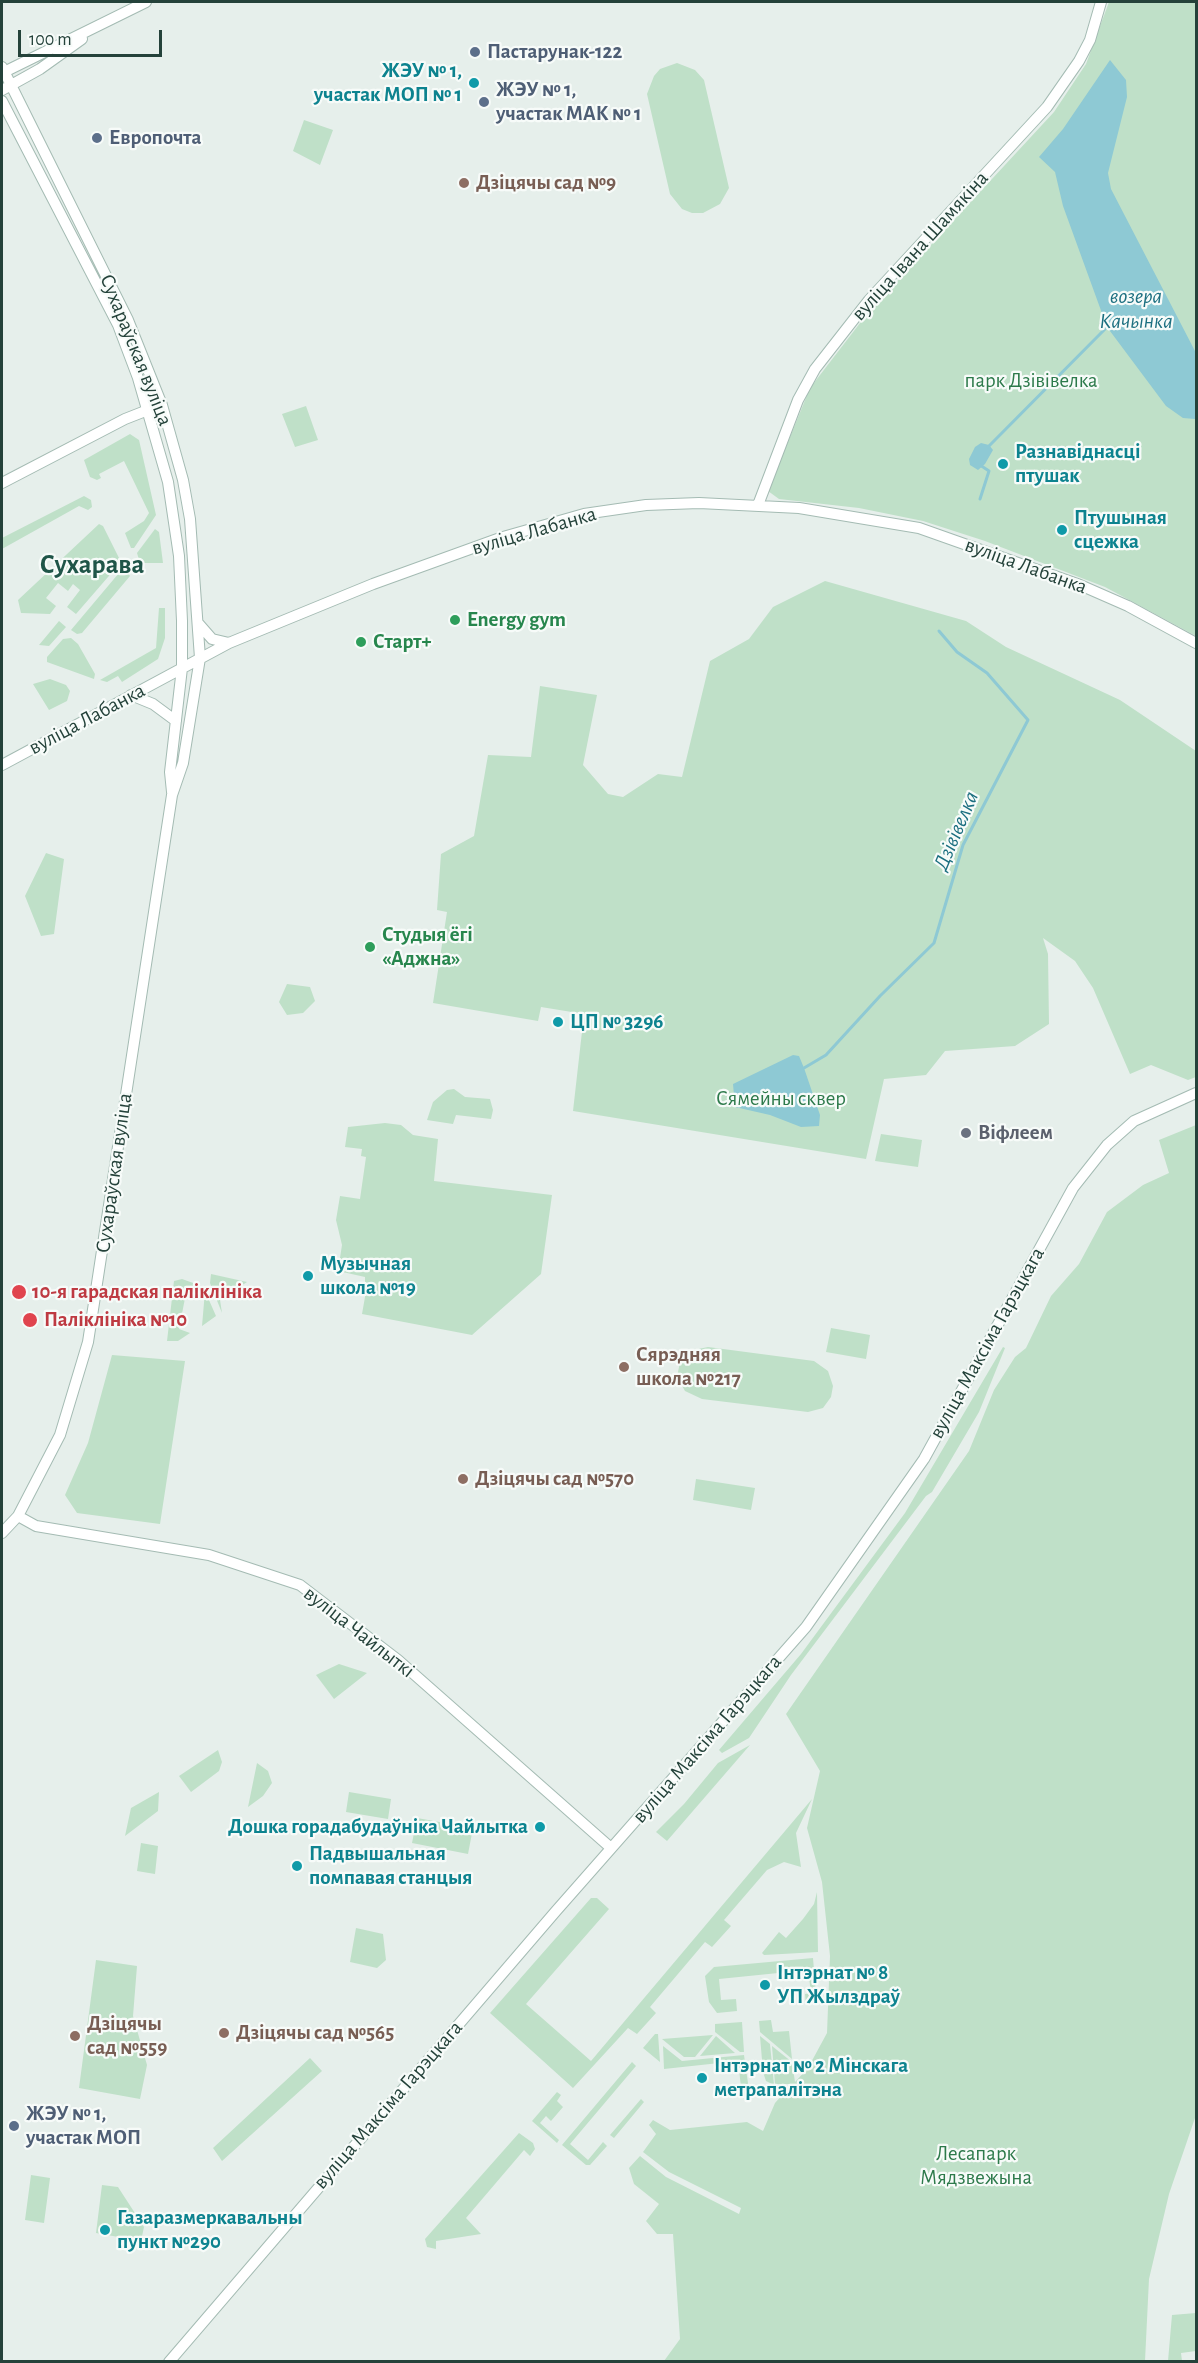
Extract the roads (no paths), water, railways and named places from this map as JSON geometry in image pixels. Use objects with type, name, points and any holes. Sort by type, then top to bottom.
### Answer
[{"type":"main road","points":[[2,71],[97,28],[146,2]]},
{"type":"main road","name":"вуліца Івана Шамякіна","points":[[758,505],[798,400],[815,369],[869,300],[1047,107],[1079,61],[1090,40],[1101,2]]},
{"type":"main road","points":[[6,87],[40,69],[97,28]]},
{"type":"main road","name":"Сухараўская вуліца","points":[[2,71],[6,87],[128,320],[162,405],[183,480],[190,519],[200,658],[181,773],[172,795],[87,1342],[60,1435],[18,1516],[2,1533]]},
{"type":"main road","name":"Сухараўская вуліца","points":[[2,101],[118,325],[148,410],[168,482],[175,522],[181,591],[182,668],[170,772],[172,795]]},
{"type":"main road","points":[[2,483],[125,419],[162,405]]},
{"type":"main road","name":"вуліца Лабанка","points":[[2,765],[229,643],[416,568],[503,537],[584,514],[646,506],[758,505],[852,515],[919,528],[1080,585],[1128,606],[1197,644]]},
{"type":"main road","points":[[197,621],[212,639],[229,643]]},
{"type":"main road","points":[[131,695],[153,704],[176,721]]},
{"type":"main road","name":"вуліца Максіма Гарэцкага","points":[[169,2361],[610,1848],[806,1627],[924,1459],[1073,1188],[1107,1145],[1134,1121],[1197,1093]]},
{"type":"main road","name":"вуліца Чайлыткі","points":[[18,1516],[36,1526],[209,1555],[300,1585],[398,1660],[610,1848]]},
{"type":"water","name":"возера Качынка","points":[[1110,60],[1126,80],[1127,97],[1108,173],[1111,189],[1196,353],[1195,419],[1183,418],[1166,406],[1107,327],[1063,206],[1055,172],[1039,157],[1063,129]]},
{"type":"water","points":[[981,443],[989,445],[993,450],[985,464],[978,470],[970,465],[969,459],[975,447]]},
{"type":"water","points":[[793,1055],[799,1056],[804,1068],[820,1115],[819,1126],[801,1127],[770,1115],[735,1107],[733,1084]]},
{"type":"waterway","name":"Дзівівелка","points":[[988,447],[1107,327]]},
{"type":"waterway","name":"Дзівівелка","points":[[980,465],[989,471],[980,499]]},
{"type":"waterway","name":"Дзівівелка","points":[[804,1068],[826,1055],[880,996],[934,943],[963,845],[1028,720],[987,673],[957,652],[939,631]]},
{"type":"place","name":"Пастарунак-122","points":[[475,52]]},
{"type":"place","name":"ЖЭУ № 1, участак МОП № 1","points":[[474,83]]},
{"type":"place","name":"ЖЭУ № 1, участак МАК № 1","points":[[484,102]]},
{"type":"place","name":"Европочта","points":[[97,138]]},
{"type":"place","name":"Дзіцячы сад №9","points":[[464,183]]},
{"type":"place","name":"Разнавіднасці птушак","points":[[1003,464]]},
{"type":"place","name":"Птушыная сцежка","points":[[1062,530]]},
{"type":"place","name":"Energy gym","points":[[455,620]]},
{"type":"place","name":"Старт+","points":[[361,642]]},
{"type":"place","name":"Студыя ёгі «Аджна»","points":[[370,947]]},
{"type":"place","name":"ЦП № 3296","points":[[558,1022]]},
{"type":"place","name":"Віфлеем","points":[[966,1133]]},
{"type":"place","name":"Музычная школа №19","points":[[308,1276]]},
{"type":"place","name":"10-я гарадская паліклініка","points":[[19,1292]]},
{"type":"place","name":"Паліклініка №10","points":[[30,1320]]},
{"type":"place","name":"Сярэдняя школа №217","points":[[624,1367]]},
{"type":"place","name":"Дзіцячы сад №570","points":[[463,1479]]},
{"type":"place","name":"Дошка горадабудаўніка Чайлытка","points":[[540,1827]]},
{"type":"place","name":"Падвышальная помпавая станцыя","points":[[297,1866]]},
{"type":"place","name":"Інтэрнат № 8 УП Жылздраў","points":[[765,1985]]},
{"type":"place","name":"Дзіцячы сад №565","points":[[224,2033]]},
{"type":"place","name":"Дзіцячы сад №559","points":[[75,2036]]},
{"type":"place","name":"Інтэрнат № 2 Мінскага метрапалітэна","points":[[702,2078]]},
{"type":"place","name":"ЖЭУ № 1, участак МОП","points":[[14,2126]]},
{"type":"place","name":"Газаразмеркавальны пункт №290","points":[[105,2230]]},
{"type":"district","name":"Сухарава","points":[[92,565]]},
{"type":"park label","name":"парк Дзівівелка","points":[[1031,381]]},
{"type":"park label","name":"Сямейны сквер","points":[[781,1099]]},
{"type":"park label","name":"Лесапарк Мядзвежына","points":[[976,2166]]}]
